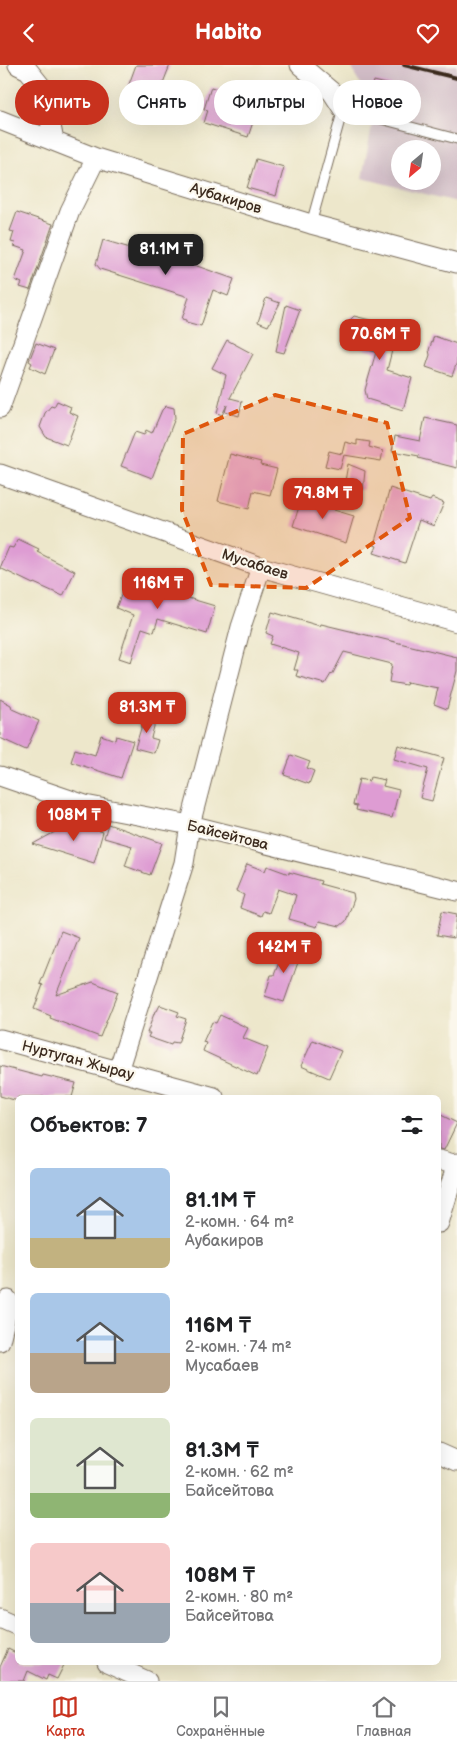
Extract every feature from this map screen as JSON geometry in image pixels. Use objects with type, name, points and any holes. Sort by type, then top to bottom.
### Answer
[{"type":"street","points":[[18,65],[28,70],[44,90],[54,141]]},
{"type":"street","points":[[300,65],[333,94]]},
{"type":"street","name":"Аубакиров","points":[[0,120],[96,158],[311,224],[457,263]]},
{"type":"street","points":[[0,408],[70,211],[96,158]]},
{"type":"street","name":"Мусабаев","points":[[0,474],[261,567],[457,622]]},
{"type":"street","points":[[118,1071],[184,863],[190,825],[240,627],[261,567]]},
{"type":"street","name":"Байсейтова","points":[[0,776],[85,805],[190,825],[457,891]]},
{"type":"street","name":"Нуртуган Жырау","points":[[0,1039],[207,1095]]},
{"type":"street","points":[[441,1214],[452,1163]]},
{"type":"street","points":[[0,1341],[8,1300]]},
{"type":"street","points":[[441,1454],[457,1461]]},
{"type":"street","points":[[0,1618],[15,1625]]},
{"type":"street","points":[[110,1665],[128,1676],[147,1681]]},
{"type":"lane","points":[[311,224],[339,125]]},
{"type":"lane","points":[[404,125],[457,139]]},
{"type":"highlighted area","points":[[275,395],[387,423],[410,518],[306,588],[211,585],[182,510],[183,434]]},
{"type":"shaded area","points":[[351,65],[457,65],[457,202],[410,190],[441,190],[441,140],[391,140],[391,185],[362,178],[372,125],[421,125],[421,80],[358,80]]},
{"type":"building","points":[[136,65],[170,65],[164,80],[130,80]]},
{"type":"building","points":[[211,87],[214,88],[214,125],[252,125],[248,137],[204,123],[208,110],[204,109]]},
{"type":"building","points":[[256,159],[284,167],[276,196],[247,188]]},
{"type":"building","points":[[17,212],[53,224],[30,290],[20,287],[22,283],[15,280],[26,250],[14,246],[15,243],[11,242],[14,232],[10,231]]},
{"type":"building","points":[[103,240],[137,250],[138,248],[157,252],[234,279],[228,296],[213,290],[201,326],[186,322],[186,320],[182,319],[189,297],[100,269],[96,264]]},
{"type":"building","points":[[266,298],[280,303],[268,326],[258,322]]},
{"type":"building","points":[[286,305],[300,310],[284,353],[276,351]]},
{"type":"building","points":[[354,316],[398,327],[387,370],[412,378],[403,410],[367,399],[365,390],[376,352],[355,347],[356,341],[346,339],[345,331],[349,321]]},
{"type":"building","points":[[434,336],[457,344],[457,362],[452,376],[426,367]]},
{"type":"building","points":[[227,340],[253,354],[230,398],[242,401],[239,416],[225,412],[227,405],[222,415],[217,413],[226,375],[212,368]]},
{"type":"building","points":[[36,343],[54,350],[45,374],[30,367],[32,363],[29,361]]},
{"type":"building","points":[[57,401],[71,407],[69,412],[78,416],[67,445],[46,437],[40,427],[45,413],[51,406],[54,407]]},
{"type":"building","points":[[166,406],[174,408],[175,418],[152,478],[121,466],[135,432],[144,435],[146,430],[152,433],[162,410]]},
{"type":"building","points":[[425,418],[457,425],[457,468],[418,458],[419,456],[392,451],[395,436],[420,441]]},
{"type":"building","points":[[357,440],[370,442],[369,447],[383,451],[381,461],[344,455],[340,469],[325,466],[329,451],[342,454],[345,442],[357,445]]},
{"type":"building","points":[[230,454],[261,462],[260,465],[277,469],[270,495],[253,491],[249,509],[218,501]]},
{"type":"building","points":[[348,464],[365,471],[363,490],[344,487]]},
{"type":"building","points":[[390,488],[430,501],[432,498],[444,503],[434,526],[419,520],[405,563],[374,553],[377,546],[374,545]]},
{"type":"building","points":[[302,497],[335,506],[334,510],[354,516],[346,543],[293,526]]},
{"type":"building","points":[[18,539],[39,549],[37,552],[75,571],[63,596],[0,568],[9,547],[13,548]]},
{"type":"building","points":[[131,570],[170,584],[168,592],[215,606],[207,634],[158,619],[154,632],[142,628],[131,662],[119,658],[133,615],[116,608]]},
{"type":"building","points":[[272,612],[320,626],[321,624],[457,657],[457,671],[447,709],[434,704],[438,688],[407,682],[406,685],[389,682],[392,664],[344,652],[325,684],[296,676],[298,670],[294,670],[299,653],[270,644],[273,636],[266,633]]},
{"type":"building","points":[[0,699],[11,705],[12,709],[39,721],[26,750],[0,738]]},
{"type":"building","points":[[146,712],[157,715],[151,738],[158,740],[154,753],[135,748]]},
{"type":"building","points":[[101,735],[115,740],[116,736],[133,741],[121,778],[71,762],[75,749],[95,755]]},
{"type":"building","points":[[398,745],[444,758],[432,801],[420,798],[428,769],[394,759]]},
{"type":"building","points":[[291,755],[310,762],[307,768],[314,771],[309,784],[284,775]]},
{"type":"building","points":[[370,777],[385,780],[383,786],[399,790],[392,818],[356,810],[357,806],[353,805],[359,779],[369,781]]},
{"type":"building","points":[[73,822],[103,832],[94,863],[33,844]]},
{"type":"building","points":[[108,824],[162,843],[150,875],[125,866],[132,846],[104,838]]},
{"type":"building","points":[[247,864],[265,871],[267,866],[289,874],[289,872],[321,881],[320,884],[353,893],[354,899],[346,921],[340,926],[319,921],[317,927],[289,919],[296,895],[278,889],[269,913],[263,911],[261,916],[240,908],[244,895],[236,891]]},
{"type":"building","points":[[442,911],[457,914],[454,938],[437,935]]},
{"type":"building","points":[[61,931],[79,938],[56,995],[93,982],[118,992],[100,1037],[50,1018],[51,1016],[34,1009],[43,985],[40,984]]},
{"type":"building","points":[[286,945],[302,951],[284,1002],[265,996],[271,975],[274,975]]},
{"type":"building","points":[[160,1005],[179,1012],[177,1016],[186,1019],[178,1043],[172,1042],[171,1045],[148,1037],[150,1033],[147,1033],[155,1011],[157,1011]]},
{"type":"building","points":[[220,1015],[248,1028],[243,1038],[268,1048],[257,1076],[203,1051],[206,1043],[203,1042],[212,1022],[216,1023]]},
{"type":"building","points":[[313,1040],[341,1051],[329,1078],[301,1066]]},
{"type":"building","points":[[0,1066],[42,1077],[43,1075],[76,1083],[73,1095],[15,1095],[15,1100],[0,1096]]},
{"type":"building","points":[[441,1115],[457,1123],[444,1150],[441,1149]]},
{"type":"building","points":[[8,1649],[15,1652],[15,1665],[64,1665],[57,1679],[48,1675],[46,1680],[28,1671],[24,1681],[0,1681],[0,1667]]},
{"type":"railway","points":[[404,65],[457,78]]}]
